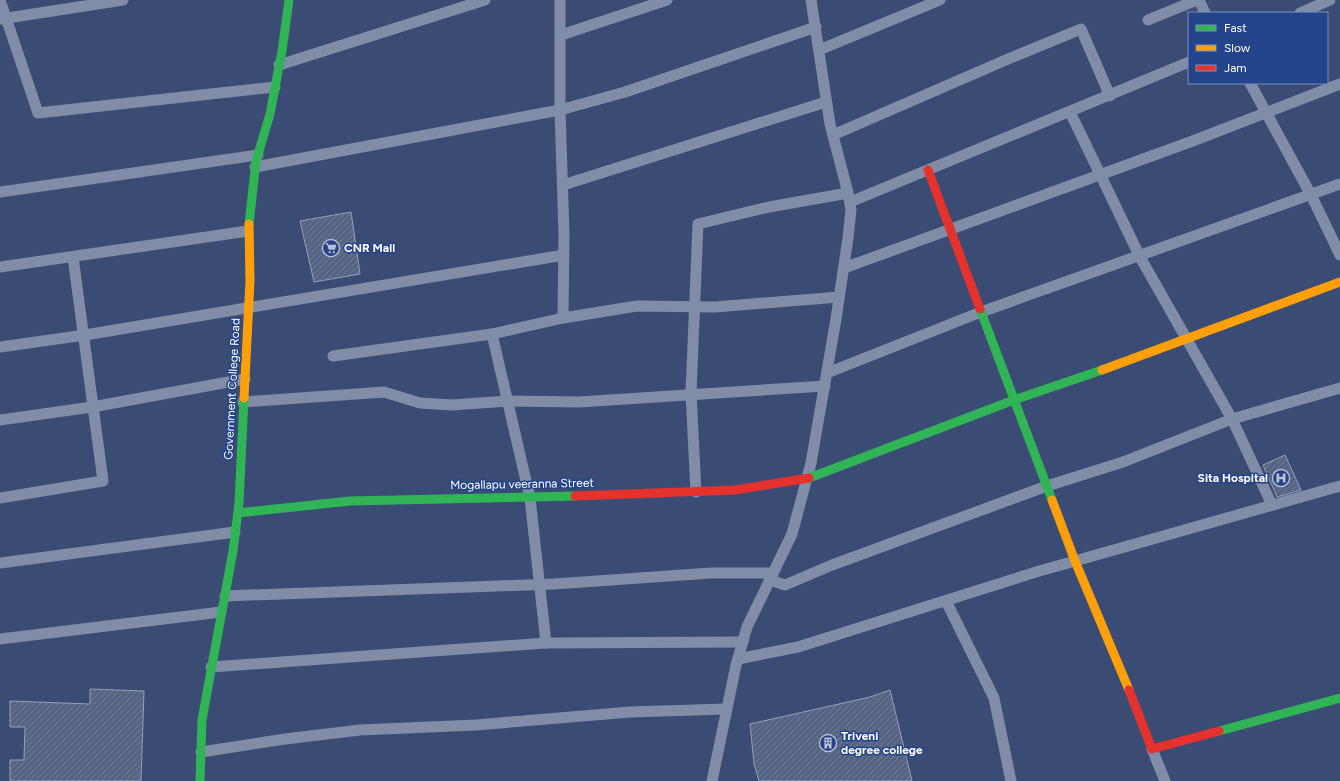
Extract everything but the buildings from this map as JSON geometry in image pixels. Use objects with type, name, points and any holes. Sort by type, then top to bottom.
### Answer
[{"type":"street","points":[[0,0],[3,18],[38,113],[275,87]]},
{"type":"street","points":[[3,18],[122,0]]},
{"type":"street","name":"Government College Road","points":[[200,781],[202,720],[225,596],[238,514],[250,281],[248,231],[255,167],[270,114],[289,0]]},
{"type":"street","points":[[279,65],[485,0]]},
{"type":"street","points":[[560,0],[560,110],[564,255],[563,318]]},
{"type":"street","points":[[561,34],[667,0]]},
{"type":"street","points":[[712,781],[726,709],[747,627],[792,534],[807,479],[825,386],[844,268],[851,210],[826,102],[811,0]]},
{"type":"street","points":[[819,50],[940,0]]},
{"type":"street","points":[[1148,20],[1198,0],[1204,12]]},
{"type":"street","points":[[1302,12],[1330,0]]},
{"type":"street","points":[[255,167],[560,110],[625,92],[816,27]]},
{"type":"street","points":[[833,135],[1081,29],[1110,96]]},
{"type":"street","points":[[696,492],[691,393],[698,224],[769,207],[849,198],[928,170],[1110,96],[1188,62]]},
{"type":"street","points":[[1251,84],[1311,195],[1340,255]]},
{"type":"street","points":[[844,268],[1100,173],[1190,142],[1340,84]]},
{"type":"street","points":[[563,185],[826,102]]},
{"type":"street","points":[[1070,112],[1140,257],[1232,419],[1272,505]]},
{"type":"street","points":[[0,192],[258,156]]},
{"type":"street","points":[[928,170],[1075,561],[1114,650],[1165,781]]},
{"type":"street","points":[[827,373],[981,312],[1140,257],[1340,184]]},
{"type":"street","points":[[0,267],[248,231]]},
{"type":"street","points":[[0,347],[85,335],[564,255]]},
{"type":"street","points":[[0,498],[103,481],[92,407],[85,335],[73,256]]},
{"type":"street","name":"Mogallapu veeranna Street","points":[[238,514],[350,501],[441,498],[530,498],[575,495],[735,490],[807,479],[1014,400],[1187,339],[1340,282]]},
{"type":"street","points":[[333,356],[492,334],[563,318],[637,306],[715,307],[839,297]]},
{"type":"street","points":[[492,334],[530,498],[546,643]]},
{"type":"street","points":[[0,420],[92,407],[244,379]]},
{"type":"street","points":[[243,402],[384,392],[420,403],[452,405],[508,401],[579,402],[691,393],[825,386]]},
{"type":"street","points":[[225,596],[540,585],[711,573],[771,577],[785,585],[832,565],[1047,486],[1123,462],[1232,419],[1340,388]]},
{"type":"street","points":[[738,659],[798,647],[1075,561],[1340,486]]},
{"type":"street","points":[[0,563],[235,532]]},
{"type":"street","points":[[946,601],[994,698],[1011,781]]},
{"type":"street","points":[[0,639],[221,612]]},
{"type":"street","points":[[211,667],[546,643],[743,642]]},
{"type":"street","points":[[1152,749],[1340,698]]},
{"type":"street","points":[[201,752],[286,739],[360,730],[476,725],[630,712],[726,709]]},
{"type":"traffic: fast","points":[[249,224],[256,161],[270,114],[282,51],[289,0]]},
{"type":"traffic: fast","points":[[980,309],[1052,500]]},
{"type":"traffic: fast","points":[[809,478],[1014,400],[1102,370]]},
{"type":"traffic: fast","points":[[200,781],[202,720],[233,551],[239,503],[244,398]]},
{"type":"traffic: fast","points":[[238,513],[350,501],[575,496]]},
{"type":"traffic: fast","points":[[1219,731],[1340,698]]},
{"type":"traffic: slow","points":[[244,398],[250,281],[249,224]]},
{"type":"traffic: slow","points":[[1102,370],[1340,282]]},
{"type":"traffic: slow","points":[[1052,500],[1075,561],[1129,690]]},
{"type":"traffic: jam","points":[[928,170],[980,309]]},
{"type":"traffic: jam","points":[[575,496],[735,490],[809,478]]},
{"type":"traffic: jam","points":[[1129,690],[1152,749],[1219,731]]},
{"type":"place","name":"CNR Mall","points":[[331,248]]},
{"type":"place","name":"Sita Hospital","points":[[1281,478]]},
{"type":"place","name":"Triveni degree college","points":[[828,743]]}]
